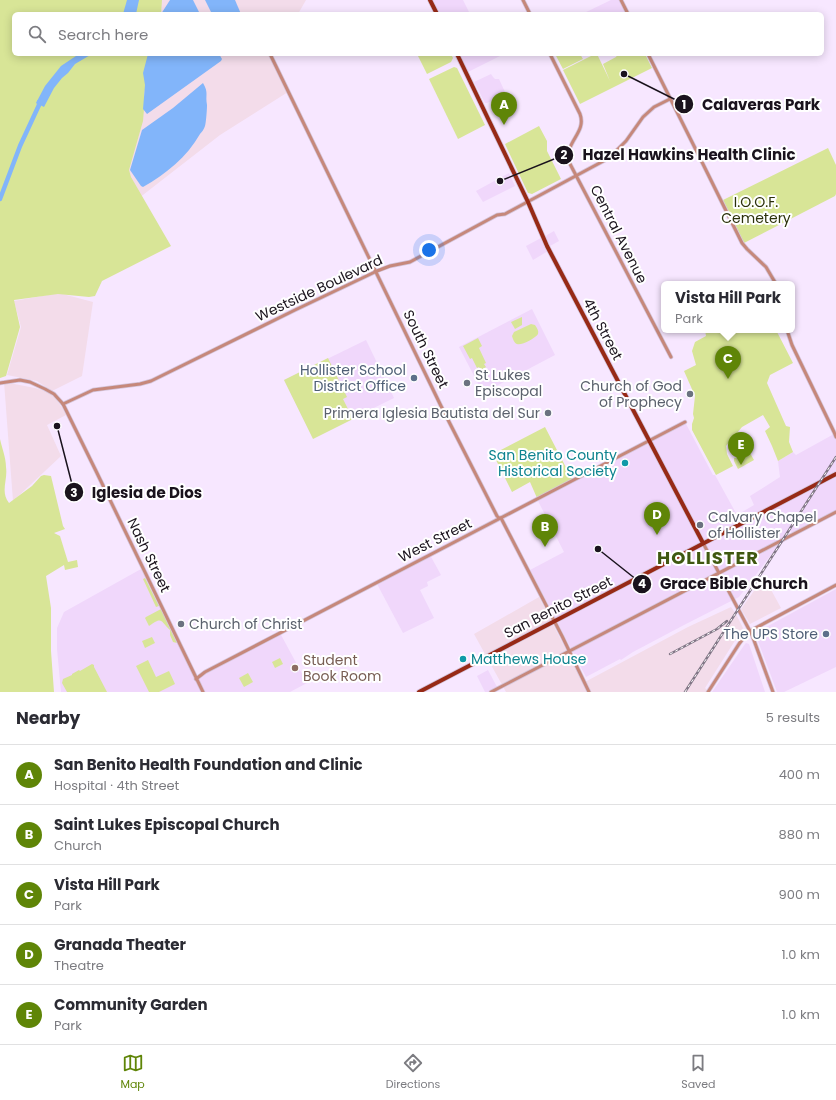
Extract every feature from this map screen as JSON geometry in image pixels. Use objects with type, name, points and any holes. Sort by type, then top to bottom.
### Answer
[{"type":"main road","points":[[430,0],[436,12]]},
{"type":"main road","name":"4th Street","points":[[458,56],[528,202],[547,246],[703,543]]},
{"type":"main road","name":"San Benito Street","points":[[418,692],[703,543],[722,535],[836,474]]},
{"type":"street","points":[[523,0],[529,12]]},
{"type":"street","points":[[621,0],[627,12]]},
{"type":"street","name":"South Street","points":[[271,56],[443,409],[497,516],[501,518],[589,692]]},
{"type":"street","name":"Central Avenue","points":[[551,56],[582,120],[580,129],[570,146],[568,154],[569,162],[671,357]]},
{"type":"street","points":[[649,56],[742,243],[766,267],[774,281]]},
{"type":"street","name":"Westside Boulevard","points":[[63,404],[93,390],[140,384],[151,381],[376,271],[390,266],[410,262],[497,215],[505,214],[528,202],[609,158],[626,141],[643,117],[654,107],[670,99]]},
{"type":"street","points":[[788,333],[792,345],[835,432],[836,437]]},
{"type":"street","name":"Nash Street","points":[[0,383],[20,380],[30,382],[54,394],[63,404],[203,692]]},
{"type":"street","name":"West Street","points":[[196,678],[685,422]]},
{"type":"street","points":[[491,692],[836,512]]},
{"type":"street","name":"4th Street","points":[[703,543],[756,643],[773,692]]},
{"type":"street","points":[[708,692],[739,644],[750,631],[836,585]]},
{"type":"shaded area","points":[[158,0],[306,0],[299,12],[157,12]]},
{"type":"shaded area","points":[[432,0],[463,0],[469,12],[438,12]]},
{"type":"shaded area","points":[[611,0],[619,0],[625,12],[586,12]]},
{"type":"shaded area","points":[[145,56],[271,56],[288,92],[220,135],[139,198],[125,176]]},
{"type":"shaded area","points":[[460,56],[500,56],[468,72]]},
{"type":"shaded area","points":[[491,74],[495,79],[499,79],[505,94],[485,103],[474,82]]},
{"type":"shaded area","points":[[509,173],[515,186],[483,202],[476,191]]},
{"type":"shaded area","points":[[554,231],[559,241],[550,246],[545,238]]},
{"type":"shaded area","points":[[541,238],[548,251],[533,260],[526,246]]},
{"type":"shaded area","points":[[59,293],[93,302],[82,376],[52,391],[37,381],[7,375],[21,327],[14,301]]},
{"type":"shaded area","points":[[532,309],[555,355],[483,393],[459,347]]},
{"type":"shaded area","points":[[366,340],[394,398],[313,438],[284,380]]},
{"type":"shaded area","points":[[4,382],[48,392],[56,399],[66,415],[47,425],[61,456],[13,501]]},
{"type":"shaded area","points":[[685,422],[713,475],[715,475],[737,515],[754,505],[750,496],[780,477],[778,461],[793,452],[796,455],[834,434],[836,439],[836,512],[792,533],[790,530],[739,597],[586,677],[530,570],[564,552],[537,499]]},
{"type":"shaded area","points":[[430,555],[441,575],[427,582],[428,586],[420,590],[434,618],[403,633],[376,582]]},
{"type":"shaded area","points":[[141,569],[195,677],[280,633],[307,683],[290,692],[61,692],[57,649],[57,628],[64,612]]},
{"type":"shaded area","points":[[764,577],[781,608],[750,624],[741,609]]},
{"type":"shaded area","points":[[836,589],[836,667],[784,692],[777,692],[755,633]]},
{"type":"shaded area","points":[[539,597],[583,683],[688,627],[731,607],[743,628],[705,688],[709,692],[506,692],[474,634]]},
{"type":"shaded area","points":[[745,644],[749,644],[765,692],[712,692]]},
{"type":"shaded area","points":[[488,670],[497,687],[485,692],[477,676]]},
{"type":"green space","points":[[0,0],[162,0],[161,12],[12,12],[12,56],[151,56],[144,96],[143,121],[129,170],[131,177],[171,246],[102,281],[95,296],[89,297],[58,294],[14,300],[20,327],[6,376],[0,378]]},
{"type":"green space","points":[[418,56],[452,56],[453,58],[451,62],[427,74]]},
{"type":"green space","points":[[556,56],[581,56],[583,59],[563,69]]},
{"type":"green space","points":[[591,56],[598,56],[610,81],[603,64],[617,56],[646,56],[652,68],[580,104],[563,70]]},
{"type":"green space","points":[[454,67],[457,68],[485,125],[458,139],[429,79]]},
{"type":"green space","points":[[539,126],[547,141],[547,151],[561,179],[532,194],[528,193],[505,144]]},
{"type":"green space","name":"I.O.O.F. Cemetery","points":[[828,148],[836,165],[835,196],[744,243],[723,200]]},
{"type":"green space","points":[[522,317],[522,325],[515,329],[511,322]]},
{"type":"green space","points":[[531,324],[535,325],[538,334],[525,343],[516,343],[512,336],[514,332]]},
{"type":"green space","points":[[706,333],[778,333],[793,363],[770,375],[767,383],[786,426],[790,427],[789,442],[793,452],[778,461],[765,431],[770,427],[763,415],[742,427],[726,446],[727,454],[733,466],[716,475],[692,430],[695,396],[684,371],[696,365],[692,351],[695,342],[706,336]]},
{"type":"green space","points":[[478,338],[482,346],[479,348],[486,363],[484,364],[486,367],[481,370],[479,367],[477,368],[472,358],[470,359],[463,346]]},
{"type":"green space","points":[[328,358],[347,397],[343,399],[353,419],[313,439],[284,380]]},
{"type":"green space","points":[[545,427],[572,479],[537,498],[530,482],[512,492],[493,454]]},
{"type":"green space","points":[[0,439],[6,464],[6,499],[9,503],[32,486],[41,476],[51,476],[65,529],[54,533],[60,536],[68,562],[77,560],[78,567],[65,570],[64,565],[46,576],[51,608],[51,651],[54,692],[0,692]]},
{"type":"green space","points":[[750,453],[754,460],[738,469],[734,458],[743,457]]},
{"type":"green space","points":[[145,578],[159,606],[156,607],[143,579]]},
{"type":"green space","points":[[161,609],[177,643],[173,642],[170,635],[170,630],[163,622],[159,620],[149,626],[145,618]]},
{"type":"green space","points":[[152,637],[155,643],[145,648],[142,641]]},
{"type":"green space","points":[[280,658],[283,664],[275,668],[272,662]]},
{"type":"green space","points":[[148,660],[156,677],[169,671],[175,684],[159,692],[149,692],[136,666]]},
{"type":"green space","points":[[92,664],[94,665],[107,692],[67,692],[62,683],[63,679]]},
{"type":"green space","points":[[248,673],[253,682],[244,687],[239,678]]},
{"type":"water","points":[[127,0],[139,0],[136,12],[124,12]]},
{"type":"water","points":[[170,0],[193,0],[199,12],[162,12]]},
{"type":"water","points":[[205,0],[235,0],[240,12],[211,12]]},
{"type":"water","points":[[76,56],[89,56],[75,64],[62,78],[54,88],[44,107],[36,103],[45,86],[61,66]]},
{"type":"water","points":[[147,56],[220,56],[222,59],[147,114],[143,109],[145,85],[143,73]]},
{"type":"water","points":[[203,83],[205,86],[207,105],[205,127],[189,150],[168,171],[143,187],[141,186],[130,170],[142,130],[173,108]]},
{"type":"waterway","points":[[0,199],[20,146],[39,102],[42,101]]},
{"type":"railway","points":[[685,692],[836,457]]},
{"type":"railway","points":[[670,654],[717,629],[727,621]]},
{"type":"place","name":"Calaveras Park","points":[[624,74]]},
{"type":"place","name":"San Benito Health Foundation and Clinic","points":[[504,125]]},
{"type":"place","name":"Hazel Hawkins Health Clinic","points":[[500,181]]},
{"type":"place","name":"Hollister School District Office","points":[[414,378]]},
{"type":"place","name":"Vista Hill Park","points":[[728,379]]},
{"type":"place","name":"St Lukes Episcopal","points":[[467,383]]},
{"type":"place","name":"Church of God of Prophecy","points":[[690,394]]},
{"type":"place","name":"Primera Iglesia Bautista del Sur","points":[[548,413]]},
{"type":"place","name":"Iglesia de Dios","points":[[57,426]]},
{"type":"place","name":"San Benito County Historical Society","points":[[625,463]]},
{"type":"place","name":"Community Garden","points":[[741,465]]},
{"type":"place","name":"Calvary Chapel of Hollister","points":[[700,525]]},
{"type":"place","name":"Granada Theater","points":[[657,535]]},
{"type":"place","name":"Saint Lukes Episcopal Church","points":[[545,547]]},
{"type":"place","name":"Grace Bible Church","points":[[598,549]]},
{"type":"place","name":"Church of Christ","points":[[181,624]]},
{"type":"place","name":"The UPS Store","points":[[826,634]]},
{"type":"place","name":"Matthews House","points":[[463,659]]},
{"type":"place","name":"Student Book Room","points":[[295,668]]},
{"type":"district","name":"HOLLISTER","points":[[708,558]]}]
